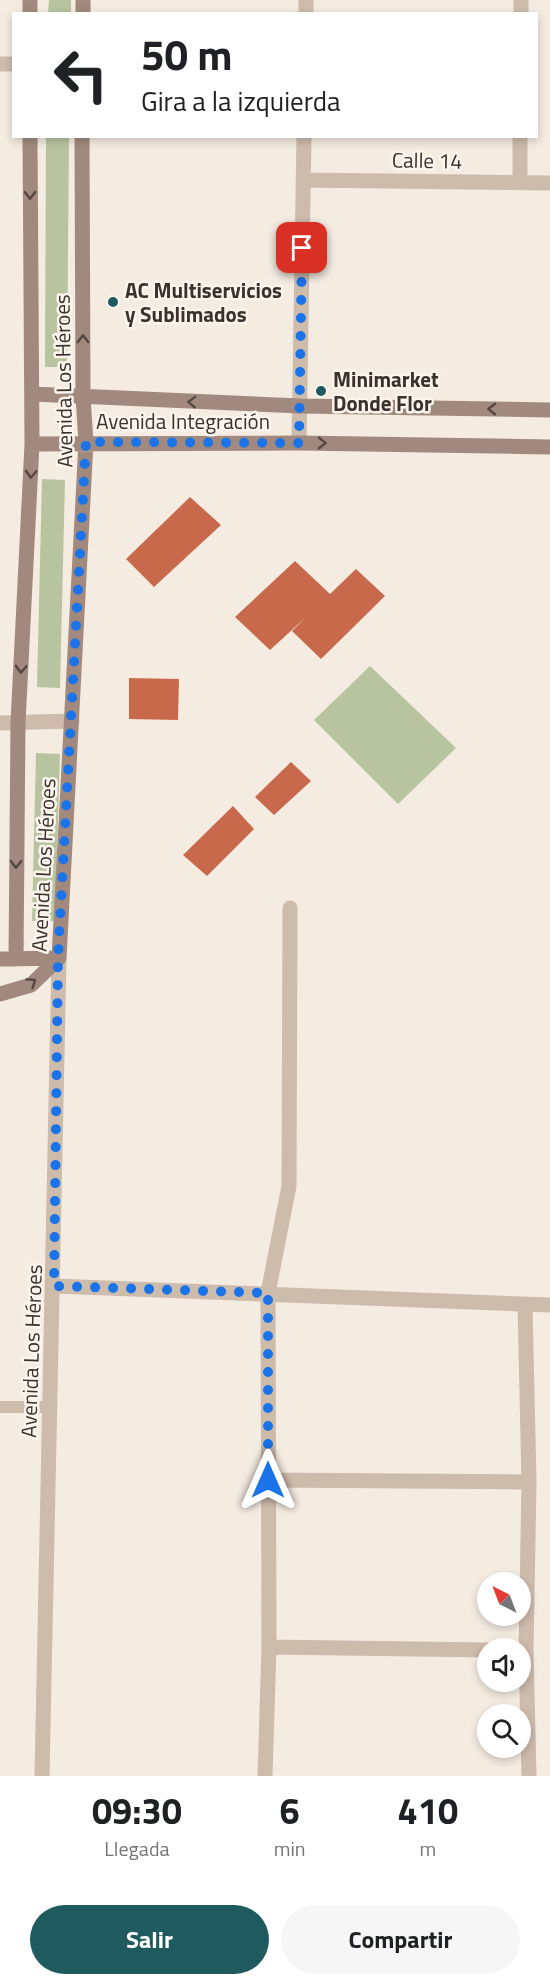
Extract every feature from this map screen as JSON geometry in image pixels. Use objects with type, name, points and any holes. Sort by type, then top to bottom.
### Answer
[{"type":"main road","name":"Avenida Los Héroes","points":[[8,959],[32,444],[30,138]]},
{"type":"main road","name":"Avenida Los Héroes","points":[[58,958],[86,442],[83,397],[82,138]]},
{"type":"main road","points":[[32,394],[300,406],[550,410]]},
{"type":"main road","name":"Avenida Integración","points":[[32,444],[299,443],[550,447]]},
{"type":"main road","points":[[8,959],[58,958]]},
{"type":"main road","points":[[0,994],[31,985],[58,958]]},
{"type":"street","points":[[299,443],[304,138]]},
{"type":"street","points":[[520,138],[520,182]]},
{"type":"street","name":"Calle 14","points":[[303,180],[550,183]]},
{"type":"street","points":[[0,723],[72,721]]},
{"type":"street","points":[[265,1776],[269,1647],[268,1293],[289,1186],[290,908]]},
{"type":"street","name":"Avenida Los Héroes","points":[[42,1776],[54,1286],[58,958]]},
{"type":"street","points":[[54,1286],[550,1305]]},
{"type":"street","points":[[523,1638],[529,1482],[525,1305]]},
{"type":"street","points":[[268,1480],[529,1482]]},
{"type":"street","points":[[269,1647],[477,1650]]},
{"type":"street","points":[[525,1692],[530,1776]]},
{"type":"lane","points":[[0,1407],[50,1407]]},
{"type":"green space","points":[[49,0],[71,0],[71,12],[48,12]]},
{"type":"green space","points":[[46,138],[69,138],[67,367],[45,367]]},
{"type":"green space","points":[[42,479],[65,480],[60,688],[37,687]]},
{"type":"green space","points":[[370,666],[456,748],[398,804],[314,720]]},
{"type":"green space","points":[[36,753],[60,754],[55,921],[32,921]]},
{"type":"building","points":[[190,497],[221,525],[154,587],[126,559]]},
{"type":"building","points":[[295,561],[330,594],[356,569],[385,596],[321,659],[292,631],[305,618],[270,650],[235,617]]},
{"type":"building","points":[[129,678],[179,679],[178,720],[129,719]]},
{"type":"building","points":[[291,762],[311,781],[274,815],[255,797]]},
{"type":"building","points":[[233,806],[254,829],[207,876],[183,855]]},
{"type":"place","name":"AC Multiservicios y Sublimados","points":[[113,302]]},
{"type":"place","name":"Minimarket Donde Flor","points":[[321,391]]},
{"type":"route","points":[[268,1480],[268,1293],[54,1286],[58,958],[86,442],[299,443],[302,248]]}]
